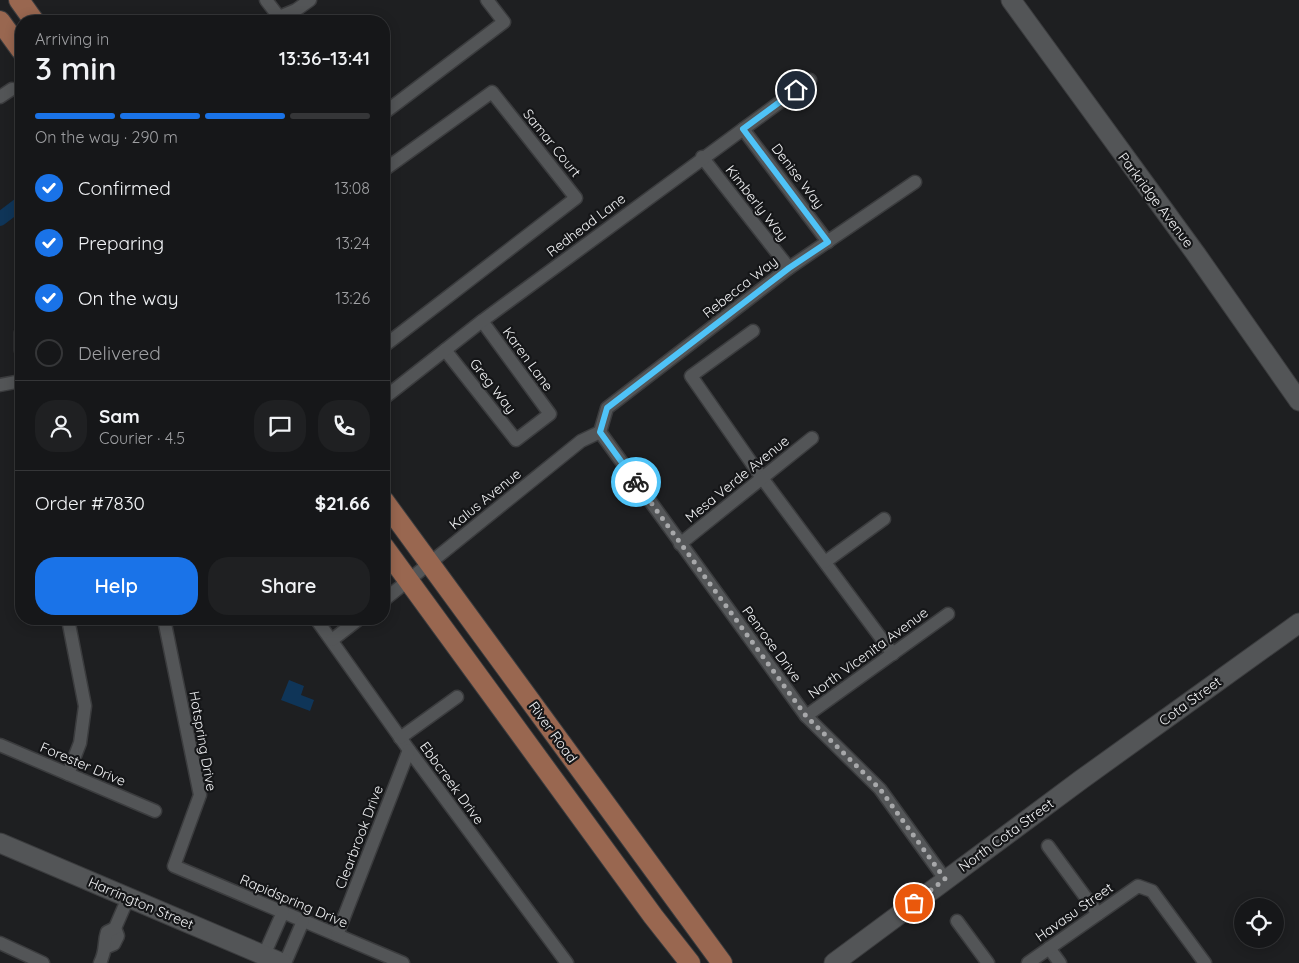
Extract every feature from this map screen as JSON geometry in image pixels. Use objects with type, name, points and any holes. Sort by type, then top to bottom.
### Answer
[{"type":"main road","points":[[19,0],[30,15]]},
{"type":"main road","points":[[0,21],[15,42]]},
{"type":"main road","name":"River Road","points":[[390,509],[722,963]]},
{"type":"main road","name":"River Road","points":[[390,555],[653,916],[690,963]]},
{"type":"street","points":[[266,0],[278,15]]},
{"type":"street","points":[[282,15],[296,10],[310,0]]},
{"type":"street","points":[[390,109],[504,22],[487,0]]},
{"type":"street","name":"Parkridge Avenue","points":[[1011,0],[1196,254],[1299,400]]},
{"type":"street","name":"Redhead Lane","points":[[390,393],[482,321],[702,157],[810,80]]},
{"type":"street","points":[[0,97],[12,89]]},
{"type":"street","name":"Samar Court","points":[[390,166],[492,92],[576,198],[390,341]]},
{"type":"street","name":"Denise Way","points":[[743,129],[828,242]]},
{"type":"street","name":"Kimberly Way","points":[[702,157],[789,268]]},
{"type":"street","name":"Rebecca Way","points":[[600,432],[607,408],[789,268],[915,182]]},
{"type":"street","name":"Karen Lane","points":[[482,321],[550,414],[516,440]]},
{"type":"street","points":[[753,331],[691,376],[762,478],[893,654]]},
{"type":"street","name":"Greg Way","points":[[445,350],[516,440]]},
{"type":"street","points":[[0,385],[15,382]]},
{"type":"street","name":"Kalus Avenue","points":[[390,595],[580,441],[600,432]]},
{"type":"street","name":"Penrose Drive","points":[[600,432],[806,716],[880,789],[945,879]]},
{"type":"street","name":"Mesa Verde Avenue","points":[[680,544],[812,438]]},
{"type":"street","points":[[825,562],[884,520]]},
{"type":"street","name":"North Vicenita Avenue","points":[[806,716],[948,614]]},
{"type":"street","name":"Cota Street","points":[[1082,780],[1299,623]]},
{"type":"street","points":[[68,774],[80,743],[85,706],[69,625]]},
{"type":"street","name":"Hotspring Drive","points":[[165,625],[200,795],[174,866]]},
{"type":"street","name":"Ebbcreek Drive","points":[[321,625],[400,738],[567,963]]},
{"type":"street","points":[[332,640],[352,625]]},
{"type":"street","points":[[400,738],[457,697]]},
{"type":"street","name":"Forester Drive","points":[[0,745],[155,810]]},
{"type":"street","name":"Clearbrook Drive","points":[[337,935],[409,750]]},
{"type":"street","name":"North Cota Street","points":[[834,963],[945,879],[1082,780]]},
{"type":"street","name":"Harrington Street","points":[[0,843],[284,963]]},
{"type":"street","points":[[1048,846],[1098,914]]},
{"type":"street","name":"Rapidspring Drive","points":[[174,866],[403,963]]},
{"type":"street","name":"Havasu Street","points":[[1028,963],[1138,886],[1152,891],[1205,963]]},
{"type":"street","points":[[100,963],[107,947],[114,944],[118,936],[115,928],[128,898]]},
{"type":"street","points":[[264,955],[283,912]]},
{"type":"street","points":[[284,963],[303,921]]},
{"type":"street","points":[[957,921],[988,963]]},
{"type":"street","points":[[0,943],[43,963]]},
{"type":"street","points":[[1049,948],[1060,963]]},
{"type":"water","points":[[289,680],[304,686],[301,695],[314,700],[310,711],[281,700]]},
{"type":"waterway","points":[[0,219],[15,208]]},
{"type":"way so far","points":[[636,482],[806,716],[880,789],[945,879],[914,903]]},
{"type":"route","points":[[636,482],[600,432],[607,408],[789,268],[828,242],[743,129],[796,90]]}]
